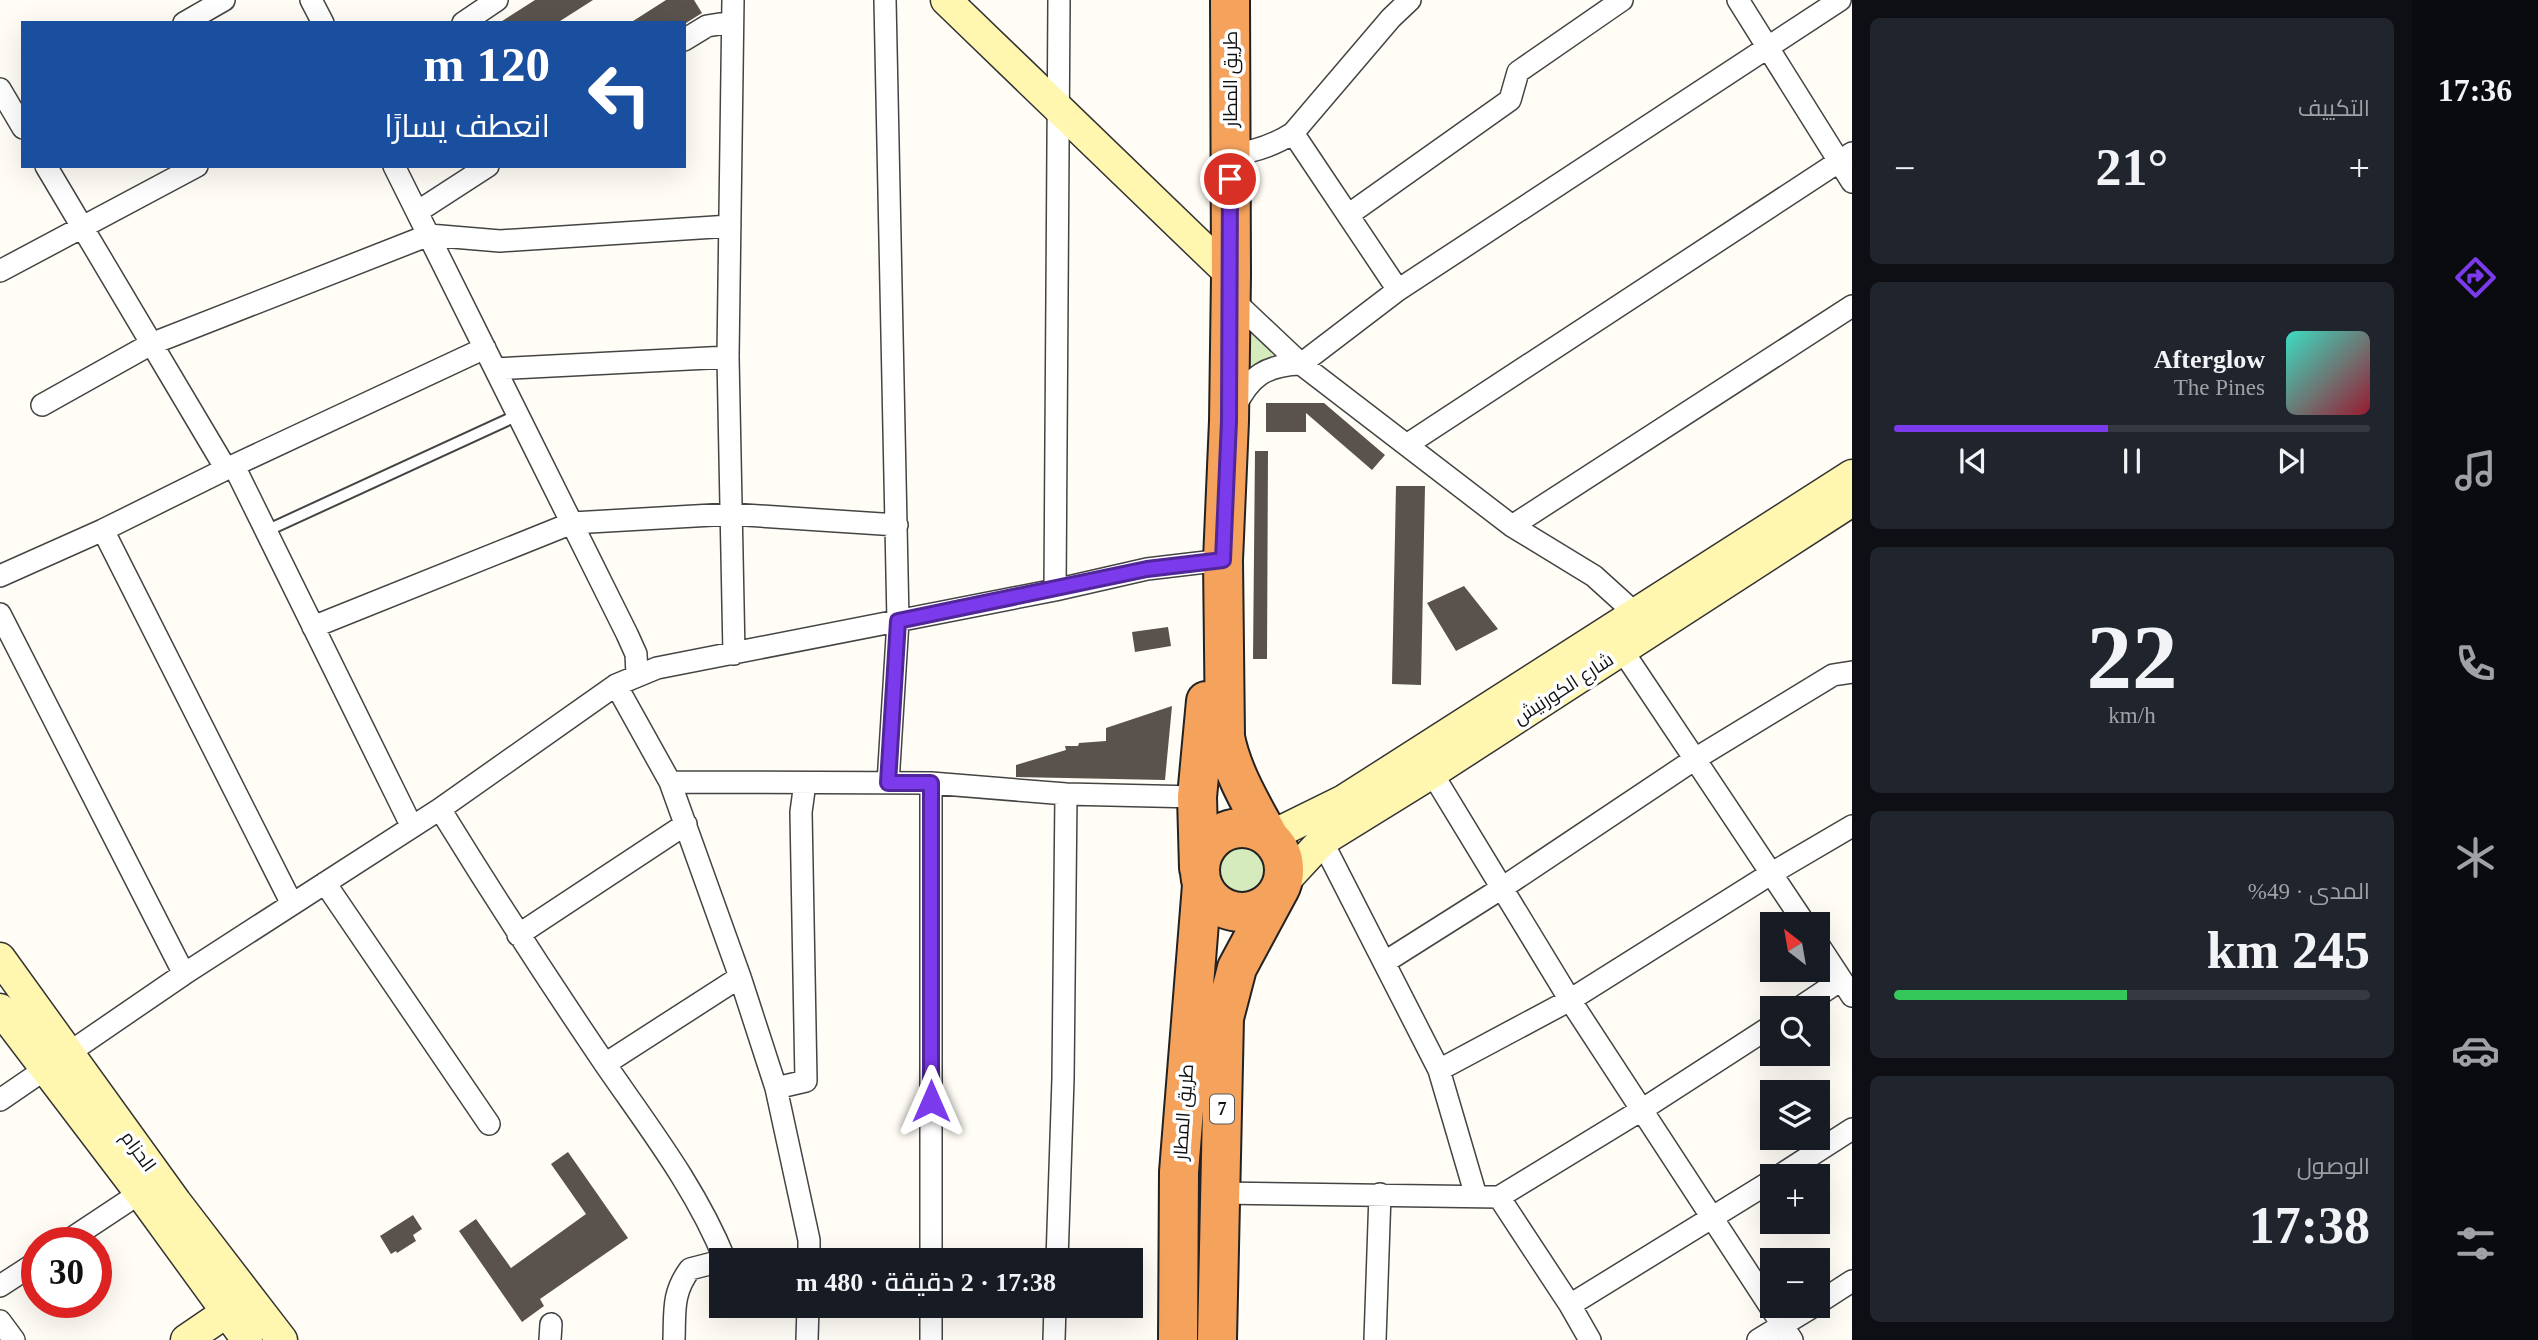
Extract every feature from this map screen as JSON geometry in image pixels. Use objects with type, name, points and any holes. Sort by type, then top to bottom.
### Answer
[{"type":"highway","name":"طريق المطار","points":[[1230,0],[1229,421],[1223,560],[1225,737],[1239,778],[1269,837]]},
{"type":"highway","name":"طريق المطار","points":[[1178,1340],[1179,1172],[1201,879],[1197,797],[1205,720],[1209,640],[1213,629],[1223,621]]},
{"type":"highway","points":[[1247,827],[1269,837],[1283,858],[1281,887],[1261,908],[1248,912],[1236,912],[1218,905],[1209,896],[1201,879],[1205,849],[1212,839],[1222,832],[1247,827]]},
{"type":"highway","name":"7","points":[[1217,1340],[1224,1018],[1237,968],[1281,887]]},
{"type":"street","points":[[187,21],[224,0]]},
{"type":"street","points":[[311,0],[322,21]]},
{"type":"street","points":[[466,21],[497,0]]},
{"type":"street","points":[[733,0],[728,357],[734,654]]},
{"type":"street","points":[[885,0],[898,621],[888,783]]},
{"type":"street","points":[[946,0],[1058,109],[1230,286],[1301,364],[1513,526],[1594,576],[1636,614]]},
{"type":"street","points":[[1055,590],[1059,0]]},
{"type":"street","points":[[1230,155],[1275,144],[1293,133],[1391,9],[1410,0]]},
{"type":"street","points":[[1348,215],[1510,100],[1518,72],[1622,0]]},
{"type":"street","points":[[1738,0],[1846,157],[1852,182]]},
{"type":"street","points":[[1229,421],[1251,380],[1270,369],[1301,364],[1398,290],[1840,0]]},
{"type":"street","points":[[686,39],[707,26],[732,22]]},
{"type":"street","points":[[0,89],[16,123]]},
{"type":"street","points":[[1293,133],[1398,290]]},
{"type":"street","points":[[1408,444],[1846,157]]},
{"type":"street","points":[[47,168],[266,531],[412,827]]},
{"type":"street","points":[[0,271],[193,168]]},
{"type":"street","points":[[395,168],[636,654],[637,675]]},
{"type":"street","points":[[417,212],[485,168]]},
{"type":"street","points":[[42,405],[151,344],[429,235],[500,241],[730,226]]},
{"type":"street","points":[[1513,526],[1852,306]]},
{"type":"street","points":[[0,576],[103,530],[485,348]]},
{"type":"street","points":[[495,369],[728,357]]},
{"type":"street","name":"شارع الكورنيش","points":[[1269,837],[1344,800],[1852,475]]},
{"type":"street","name":"شارع الكورنيش","points":[[1281,887],[1322,841],[1432,774],[1852,501]]},
{"type":"street","points":[[313,627],[572,523],[730,514],[897,525]]},
{"type":"street","points":[[103,530],[292,904]]},
{"type":"street","points":[[0,1100],[184,974],[440,809],[617,685],[637,675],[657,668],[1168,566],[1223,560]]},
{"type":"street","points":[[0,614],[184,974]]},
{"type":"street","points":[[1622,650],[1797,912]]},
{"type":"street","points":[[1385,962],[1502,888],[1695,759],[1833,675],[1852,672]]},
{"type":"street","points":[[617,685],[670,782],[740,977],[776,1088],[809,1248]]},
{"type":"street","points":[[1432,774],[1570,1000],[1787,1333]]},
{"type":"street","points":[[670,782],[931,783],[1066,794],[1197,797]]},
{"type":"street","points":[[776,1088],[806,1081],[801,812],[805,783]]},
{"type":"street","points":[[931,783],[931,1248]]},
{"type":"street","points":[[1057,1248],[1063,1079],[1066,794]]},
{"type":"street","points":[[440,809],[518,935],[683,1177],[712,1226],[720,1248]]},
{"type":"street","points":[[518,935],[686,824]]},
{"type":"street","points":[[1439,1070],[1570,1000],[1852,826]]},
{"type":"street","points":[[1322,841],[1439,1070],[1476,1196]]},
{"type":"street","points":[[325,883],[489,1124]]},
{"type":"street","name":"الحزام","points":[[0,958],[56,1060],[140,1193],[247,1340]]},
{"type":"street","points":[[1828,996],[1847,988],[1830,962]]},
{"type":"street","points":[[605,1064],[740,977]]},
{"type":"street","name":"الحزام","points":[[0,1009],[56,1060],[176,1202],[282,1340]]},
{"type":"street","points":[[1219,1193],[1499,1197],[1760,1033]]},
{"type":"street","points":[[1798,1164],[1852,1129]]},
{"type":"street","points":[[1570,1305],[1760,1188]]},
{"type":"street","points":[[89,1227],[140,1193]]},
{"type":"street","points":[[1375,1340],[1380,1194]]},
{"type":"street","points":[[1499,1197],[1590,1340]]},
{"type":"street","points":[[674,1340],[675,1295],[690,1269],[709,1264]]},
{"type":"street","points":[[0,1286],[21,1272]]},
{"type":"street","points":[[1830,1295],[1852,1282]]},
{"type":"street","points":[[186,1340],[227,1312]]},
{"type":"street","points":[[807,1340],[808,1318]]},
{"type":"street","points":[[931,1318],[931,1340]]},
{"type":"street","points":[[1054,1340],[1055,1318]]},
{"type":"street","points":[[1758,1340],[1787,1333],[1802,1318]]},
{"type":"street","points":[[0,1321],[14,1340]]},
{"type":"lane","points":[[266,531],[518,415]]},
{"type":"green space","points":[[1243,325],[1282,358],[1262,360],[1243,373]]},
{"type":"green space","points":[[1243,842],[1262,850],[1270,869],[1262,888],[1243,896],[1224,888],[1216,869],[1224,850]]},
{"type":"building","points":[[535,0],[593,0],[560,21],[502,21]]},
{"type":"building","points":[[666,0],[694,0],[702,13],[686,23],[633,21]]},
{"type":"building","points":[[1266,403],[1324,403],[1385,455],[1372,470],[1306,413],[1306,432],[1266,432]]},
{"type":"building","points":[[1255,451],[1268,451],[1267,659],[1253,659]]},
{"type":"building","points":[[1396,486],[1425,486],[1421,685],[1392,684]]},
{"type":"building","points":[[1464,586],[1498,629],[1456,651],[1427,603]]},
{"type":"building","points":[[1168,627],[1171,646],[1135,652],[1132,632]]},
{"type":"building","points":[[1172,706],[1165,780],[1016,777],[1016,765],[1066,750],[1065,746],[1106,741],[1106,728]]},
{"type":"building","points":[[568,1152],[628,1238],[540,1299],[544,1306],[522,1322],[459,1231],[476,1219],[511,1268],[586,1214],[551,1164]]},
{"type":"building","points":[[413,1215],[422,1229],[413,1235],[416,1241],[391,1254],[380,1236]]},
{"type":"route","points":[[931,1101],[931,783],[888,783],[898,621],[1147,569],[1223,560],[1229,421],[1230,179]]}]
